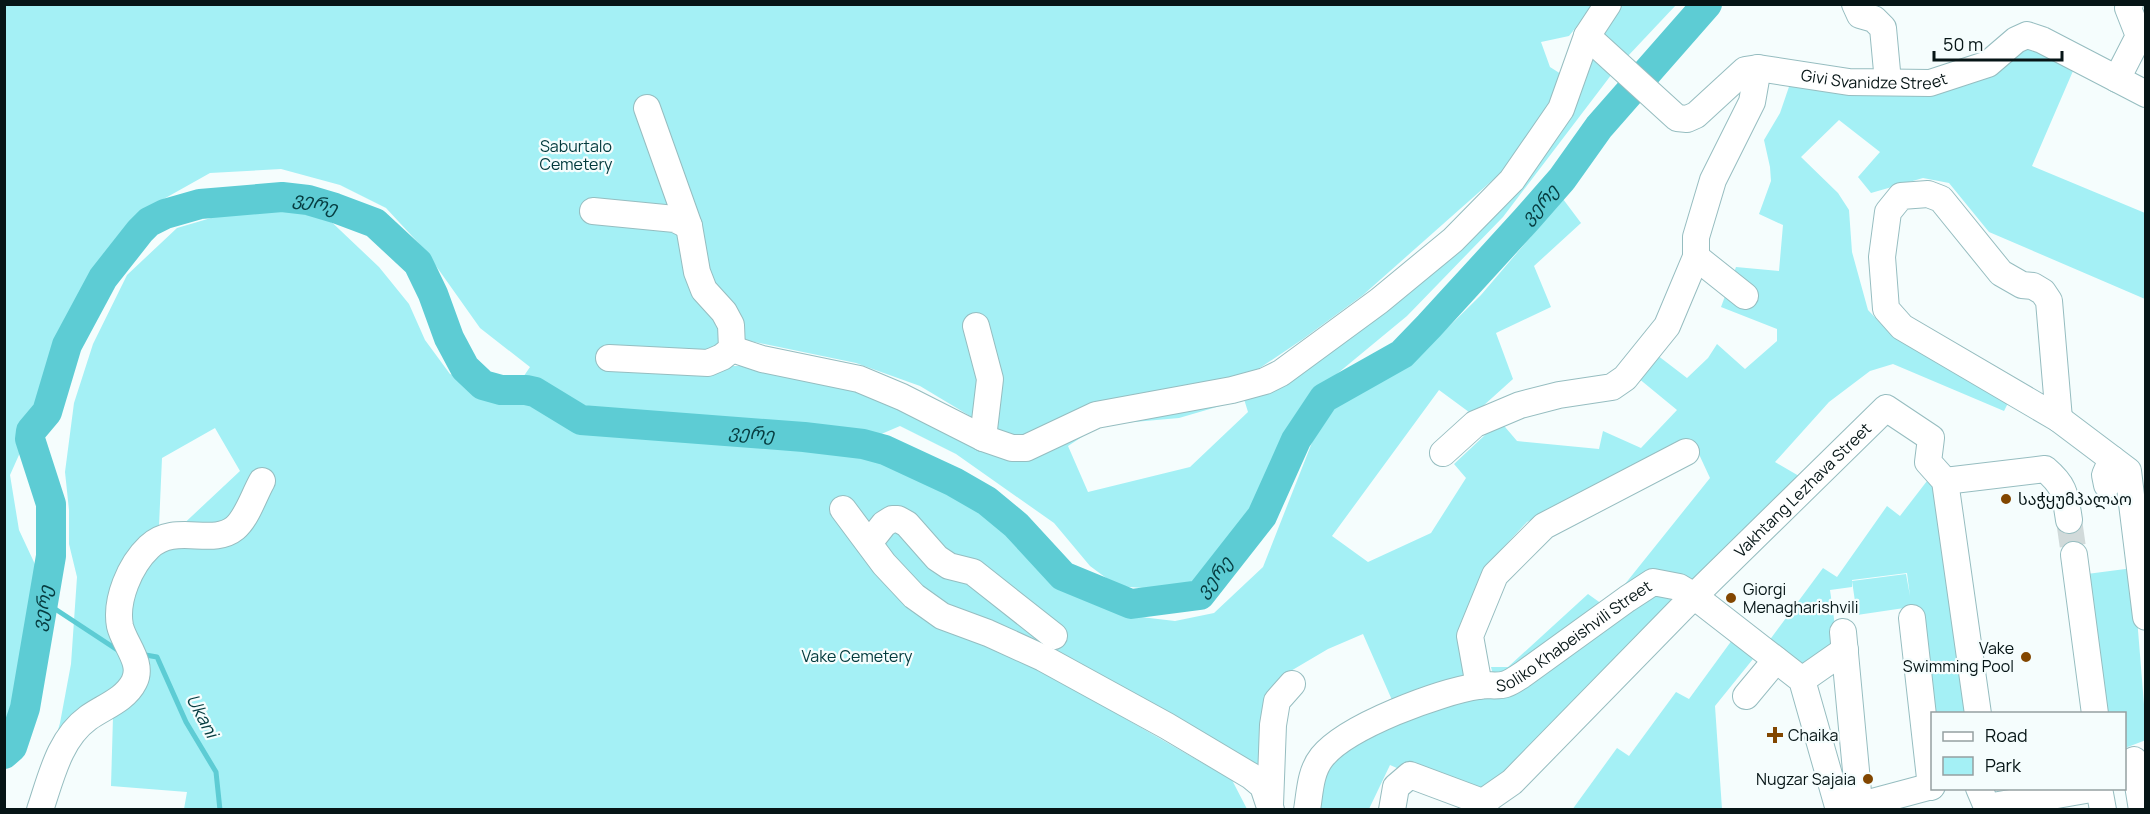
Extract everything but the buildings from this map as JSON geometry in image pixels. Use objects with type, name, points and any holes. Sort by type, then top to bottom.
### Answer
[{"type":"street","points":[[732,349],[762,359],[859,380],[902,397],[983,438],[1012,448],[1026,448],[1096,415],[1232,390],[1265,381],[1281,373],[1379,301],[1453,240],[1512,180],[1561,109],[1587,36],[1608,4]]},
{"type":"street","points":[[1855,4],[1860,15],[1874,19],[1883,28],[1888,82]]},
{"type":"street","points":[[2117,79],[2142,38],[2128,8],[2130,4]]},
{"type":"street","name":"Givi Svanidze Street","points":[[1758,68],[1849,82],[1930,83],[1988,64],[2016,40],[2027,35],[2042,40],[2145,94]]},
{"type":"street","points":[[1443,453],[1475,424],[1520,405],[1559,395],[1612,387],[1625,378],[1667,326],[1696,257],[1696,237],[1713,180],[1752,102],[1758,68],[1745,70],[1696,116],[1687,119],[1677,118],[1587,36]]},
{"type":"street","points":[[647,108],[689,226],[697,272],[704,290],[724,312],[731,325],[732,349]]},
{"type":"street","points":[[2059,419],[2049,301],[2043,292],[2033,286],[2022,285],[2001,273],[1941,199],[1928,194],[1901,196],[1888,212],[1882,257],[1886,309],[1902,327],[2059,419],[2128,467],[2145,617]]},
{"type":"street","points":[[593,211],[675,219],[689,226]]},
{"type":"street","points":[[1696,257],[1745,296]]},
{"type":"street","points":[[976,326],[990,380],[983,438]]},
{"type":"street","points":[[609,358],[708,363],[722,357],[732,349]]},
{"type":"street","name":"Vakhtang Lezhava Street","points":[[1483,806],[1494,794],[1512,782],[1694,596],[1886,408],[1931,438],[1928,462],[1946,481],[1977,712]]},
{"type":"street","points":[[1479,686],[1470,636],[1495,575],[1545,526],[1686,452]]},
{"type":"street","points":[[2106,484],[2105,475],[2128,467]]},
{"type":"street","points":[[1946,481],[2045,469],[2058,481],[2065,492],[2069,520]]},
{"type":"street","points":[[40,810],[67,740],[87,719],[116,701],[134,681],[137,670],[120,628],[119,614],[120,602],[130,574],[139,559],[160,538],[182,534],[219,535],[228,532],[241,522],[261,481]]},
{"type":"street","points":[[843,509],[884,564],[914,596],[942,616],[988,633],[1043,658],[1167,726],[1251,776],[1268,800]]},
{"type":"street","points":[[869,543],[884,524],[892,519],[898,519],[907,524],[937,558],[950,566],[973,572],[1054,636]]},
{"type":"street","points":[[2074,555],[2096,712]]},
{"type":"street","name":"Soliko Khabeishvili Street","points":[[1307,810],[1311,779],[1321,758],[1340,741],[1378,720],[1417,703],[1479,686],[1505,684],[1522,675],[1653,582],[1680,587],[1694,596],[1802,680]]},
{"type":"street","points":[[1852,808],[1928,792],[1912,618]]},
{"type":"street","points":[[1844,641],[1858,792],[1852,808],[1802,680],[1844,641]]},
{"type":"street","points":[[1746,696],[1776,660]]},
{"type":"street","points":[[1268,800],[1273,725],[1277,701],[1292,684]]},
{"type":"street","points":[[2131,760],[2142,810]]},
{"type":"street","points":[[1392,810],[1396,787],[1410,775],[1483,806]]},
{"type":"street","points":[[1979,790],[1987,807],[2092,790]]},
{"type":"street","points":[[2098,790],[2103,810]]},
{"type":"green space","points":[[4,5],[1594,5],[1569,36],[1541,42],[1550,67],[1561,74],[1561,85],[1513,162],[1363,295],[1248,376],[1032,436],[1006,434],[975,419],[920,386],[856,363],[750,341],[723,341],[724,350],[733,366],[750,366],[858,388],[1004,456],[1095,421],[1169,412],[1362,326],[1570,109],[1585,82],[1594,55],[1618,66],[1503,217],[1407,316],[1309,397],[1300,411],[1258,507],[1224,557],[1192,587],[1156,589],[1117,586],[1090,566],[1054,523],[956,454],[900,426],[837,453],[875,457],[945,489],[1011,532],[1055,581],[1124,615],[1175,621],[1214,613],[1263,567],[1313,440],[1335,407],[1424,351],[1481,295],[1563,199],[1581,223],[1534,266],[1551,307],[1496,333],[1513,379],[1473,415],[1439,390],[1332,536],[1368,562],[1431,533],[1466,478],[1454,464],[1500,421],[1517,441],[1599,449],[1603,431],[1641,448],[1677,410],[1632,373],[1644,345],[1687,378],[1708,358],[1717,344],[1745,369],[1777,341],[1777,329],[1721,307],[1736,267],[1779,271],[1783,225],[1759,214],[1771,181],[1764,140],[1780,113],[1792,78],[1927,91],[2020,43],[2076,64],[2032,166],[2145,213],[2145,299],[1989,232],[1949,183],[1923,178],[1871,193],[1858,177],[1880,152],[1839,120],[1801,157],[1838,193],[1849,210],[1852,252],[1868,310],[1886,329],[2010,399],[2004,411],[1893,364],[1870,371],[1829,402],[1775,462],[1811,483],[1695,591],[1659,578],[1519,671],[1493,675],[1491,667],[1508,667],[1588,594],[1602,604],[1617,594],[1710,478],[1697,450],[1684,446],[1527,522],[1487,565],[1469,675],[1392,700],[1363,634],[1328,649],[1289,672],[1270,788],[1079,692],[1232,780],[1247,809],[184,809],[187,792],[111,786],[113,717],[52,751],[60,723],[71,664],[77,577],[69,544],[69,510],[65,472],[74,403],[93,344],[127,275],[177,228],[255,205],[321,212],[379,267],[409,304],[425,340],[450,374],[479,383],[515,389],[530,367],[480,328],[424,249],[386,208],[340,185],[281,169],[210,173],[153,205],[94,288],[66,340],[40,408],[10,475],[19,530],[40,575],[43,588],[22,709],[8,736],[5,737]],"holes":[[[1244,399],[1248,412],[1190,467],[1088,492],[1068,446],[1100,425],[1179,418]],[[215,428],[240,471],[176,531],[159,526],[162,458]]]},
{"type":"green space","points":[[1618,5],[1676,5],[1627,57],[1597,35]]},
{"type":"green space","points":[[1937,468],[1973,712],[1932,712],[1911,607],[1857,615],[1852,581],[1852,587],[1830,590],[1838,648],[1799,670],[1766,645],[1823,568],[1837,577],[1887,506],[1900,516]],"holes":[[[1907,573],[1910,596],[1906,574],[1852,580]]]},
{"type":"green space","points":[[2133,568],[2146,740],[2126,748],[2126,712],[2104,712],[2087,574]]},
{"type":"green space","points":[[1654,586],[1688,598],[1474,802],[1390,765],[1369,809],[1317,810],[1322,776],[1338,751],[1478,690]]},
{"type":"green space","points":[[1735,636],[1757,654],[1715,706],[1722,809],[1572,810],[1617,748],[1629,756],[1676,692],[1689,699]]},
{"type":"waterway","name":"ვერე","points":[[4,754],[12,747],[25,708],[51,556],[51,504],[30,439],[31,431],[47,412],[67,345],[103,278],[140,231],[149,222],[165,214],[200,204],[282,197],[308,200],[335,208],[375,223],[418,263],[433,294],[449,338],[465,368],[483,385],[501,390],[535,392],[581,420],[804,437],[863,444],[885,450],[954,482],[987,501],[1016,525],[1063,576],[1131,604],[1200,595],[1262,516],[1296,440],[1324,398],[1402,354],[1562,179],[1599,127],[1707,4]]},
{"type":"waterway","name":"Ukani","points":[[43,601],[119,651]]},
{"type":"waterway","name":"Ukani","points":[[140,654],[157,657],[186,722],[216,772],[220,810]]},
{"type":"tunnel","points":[[2069,520],[2074,555]]},
{"type":"place","name":"საჭყუმპალაო","points":[[2006,499]]},
{"type":"place","name":"Giorgi Menagharishvili","points":[[1731,598]]},
{"type":"place","name":"Vake Swimming Pool","points":[[2026,657]]},
{"type":"place","name":"Chaika","points":[[1775,735]]},
{"type":"place","name":"Nugzar Sajaia","points":[[1868,779]]},
{"type":"park label","name":"Saburtalo Cemetery","points":[[576,155]]},
{"type":"park label","name":"Vake Cemetery","points":[[857,656]]}]
